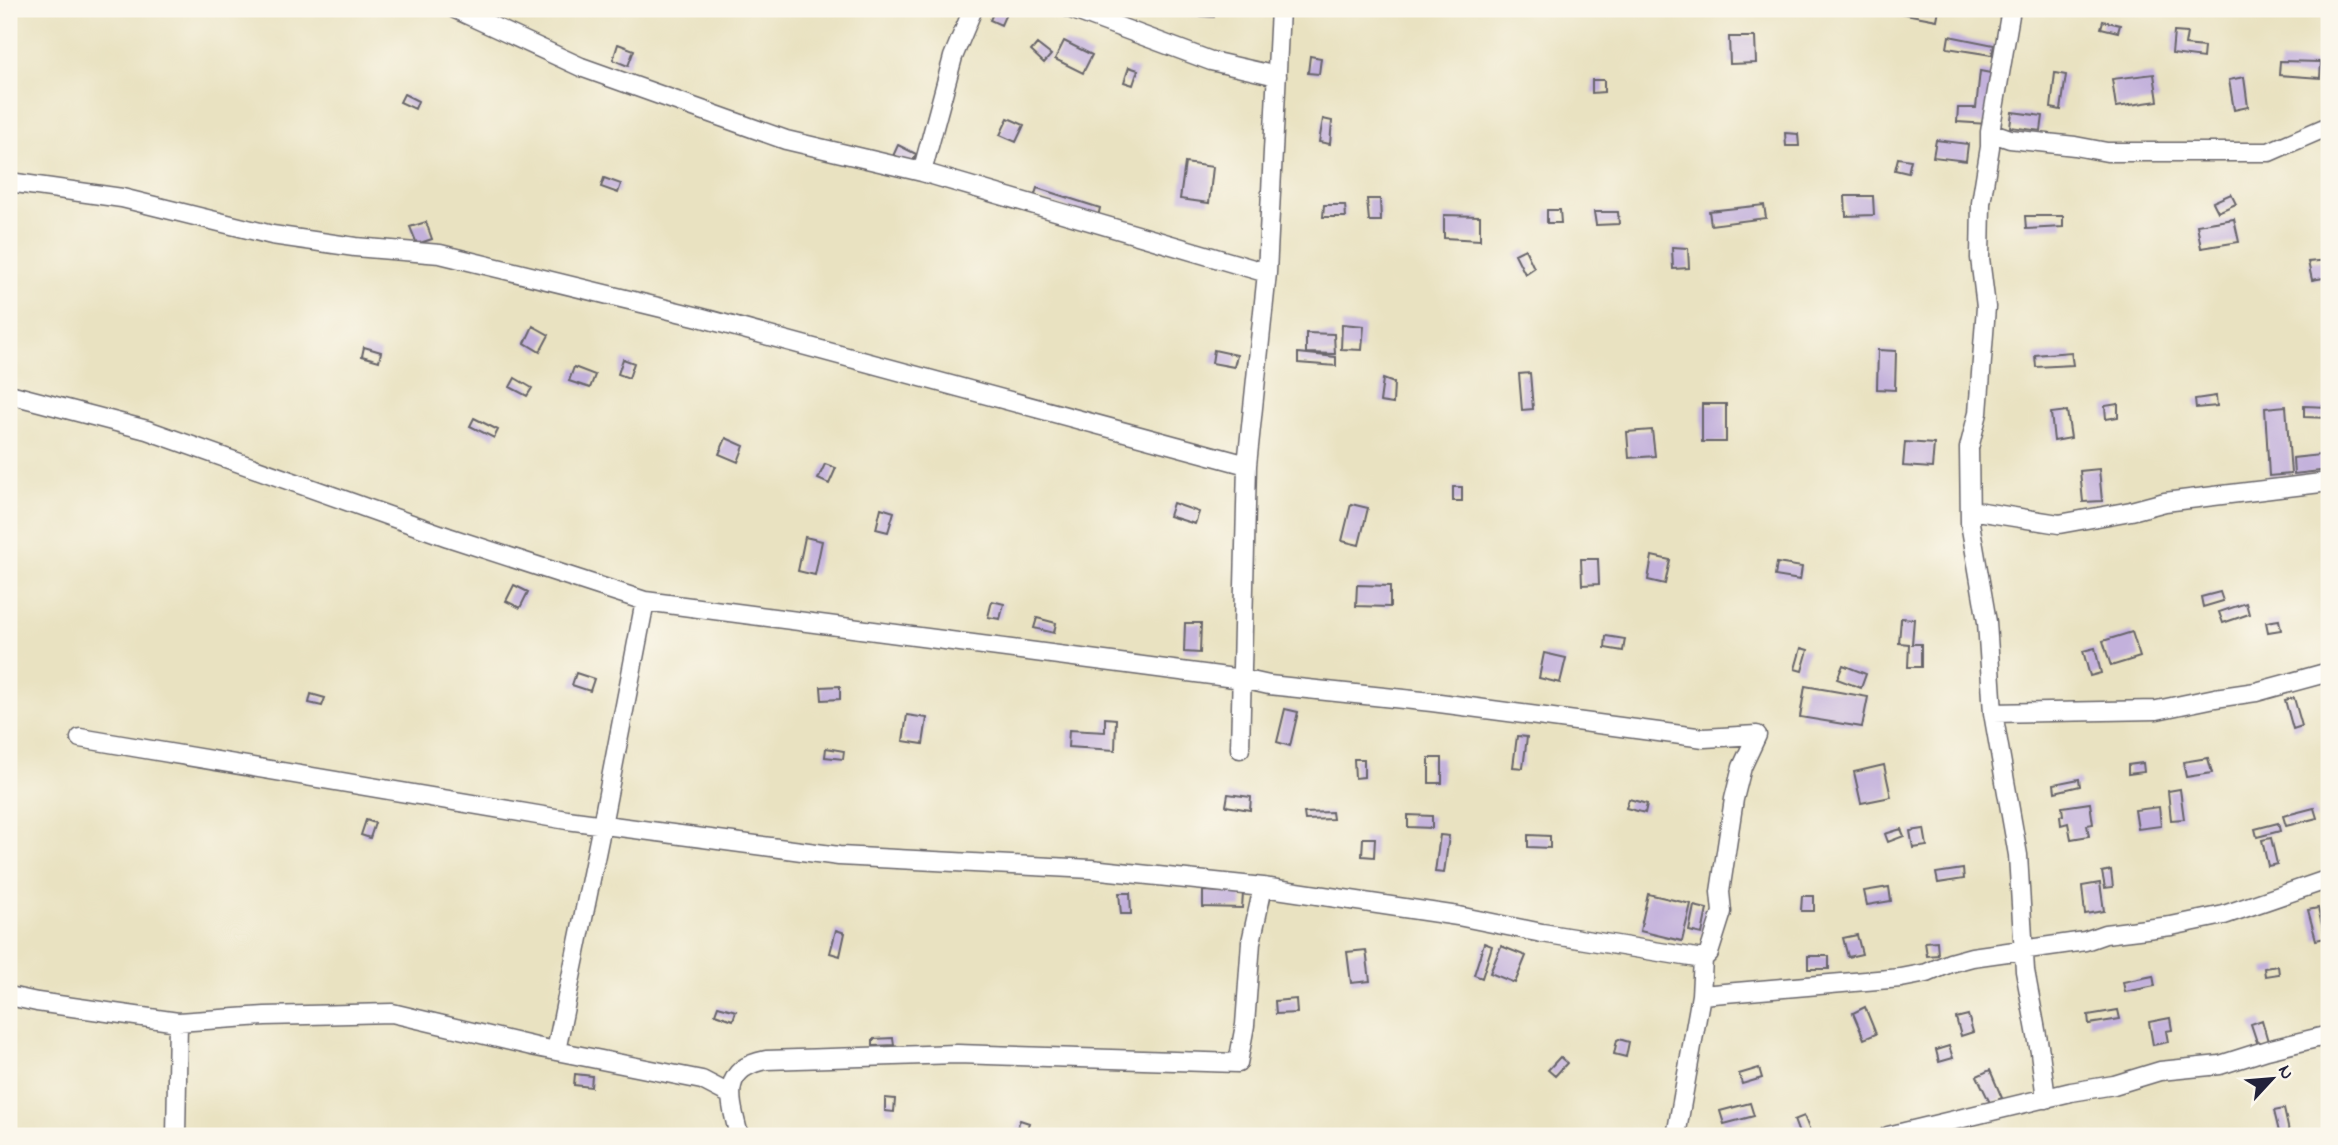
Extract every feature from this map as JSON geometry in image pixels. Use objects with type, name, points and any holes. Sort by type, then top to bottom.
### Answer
[{"type":"street","points":[[455,9],[581,67],[786,140],[922,172],[1267,273]]},
{"type":"street","points":[[922,172],[953,57],[973,9]]},
{"type":"street","points":[[1071,9],[1211,61],[1277,76]]},
{"type":"street","points":[[1240,749],[1247,465],[1267,273],[1280,9]]},
{"type":"street","points":[[2011,9],[1981,203],[1980,258],[1986,307],[1978,413],[1969,448],[1970,523],[1987,622],[1993,713],[2018,855],[2022,948],[2046,1099]]},
{"type":"street","points":[[1990,132],[2010,139],[2107,152],[2269,152],[2329,126]]},
{"type":"street","points":[[9,181],[122,198],[272,235],[355,247],[440,254],[699,317],[1247,465]]},
{"type":"street","points":[[9,394],[148,430],[448,537],[645,601],[1242,679],[1269,685],[1432,702],[1704,738],[1758,736],[1742,767],[1734,799],[1720,892],[1722,912],[1709,953],[1703,959],[1701,995],[1676,1136]]},
{"type":"street","points":[[1970,510],[2059,524],[2131,512],[2165,502],[2329,482]]},
{"type":"street","points":[[556,1051],[603,825],[645,601]]},
{"type":"street","points":[[1993,713],[2157,710],[2256,692],[2329,672]]},
{"type":"street","points":[[80,738],[603,825],[839,856],[1091,869],[1263,887],[1458,916],[1542,933],[1703,959]]},
{"type":"street","points":[[1701,995],[1901,978],[1927,973],[1950,963],[2022,948],[2085,941],[2105,934],[2171,926],[2224,915],[2329,879]]},
{"type":"street","points":[[739,1136],[729,1094],[739,1071],[751,1062],[798,1057],[957,1054],[1238,1063],[1245,1025],[1251,942],[1263,887]]},
{"type":"street","points":[[9,996],[178,1022],[265,1016],[392,1013],[556,1051],[702,1080],[729,1094]]},
{"type":"street","points":[[176,1136],[178,1022]]},
{"type":"street","points":[[1888,1136],[2071,1092],[2114,1085],[2160,1071],[2220,1065],[2329,1035]]},
{"type":"building","points":[[995,9],[1008,9],[1001,25],[990,20]]},
{"type":"building","points":[[1190,9],[1216,9],[1214,17],[1190,15]]},
{"type":"building","points":[[1901,9],[1939,9],[1937,20],[1900,13]]},
{"type":"building","points":[[2103,21],[2120,25],[2118,32],[2101,28]]},
{"type":"building","points":[[2174,32],[2187,33],[2185,45],[2204,47],[2203,58],[2172,54]]},
{"type":"building","points":[[1949,36],[1994,45],[1992,55],[1947,48]]},
{"type":"building","points":[[1729,37],[1755,37],[1756,63],[1730,64]]},
{"type":"building","points":[[1064,41],[1092,55],[1083,73],[1055,59]]},
{"type":"building","points":[[618,44],[634,50],[628,66],[613,60]]},
{"type":"building","points":[[1037,44],[1051,55],[1044,63],[1031,51]]},
{"type":"building","points":[[1310,56],[1321,58],[1319,74],[1308,73]]},
{"type":"building","points":[[2280,61],[2321,62],[2320,78],[2279,75]]},
{"type":"building","points":[[1129,67],[1138,70],[1133,85],[1124,82]]},
{"type":"building","points":[[1980,71],[1996,74],[1988,124],[1957,122],[1958,108],[1976,108]]},
{"type":"building","points":[[2055,73],[2066,75],[2061,110],[2051,108]]},
{"type":"building","points":[[2154,74],[2158,101],[2116,107],[2112,79]]},
{"type":"building","points":[[2244,77],[2248,107],[2234,110],[2229,80]]},
{"type":"building","points":[[1592,80],[1604,80],[1604,92],[1592,93]]},
{"type":"building","points":[[404,94],[418,101],[415,109],[400,102]]},
{"type":"building","points":[[2012,112],[2043,116],[2041,131],[2010,127]]},
{"type":"building","points":[[1008,118],[1024,125],[1016,142],[1000,135]]},
{"type":"building","points":[[1323,119],[1332,121],[1330,144],[1319,142]]},
{"type":"building","points":[[1785,133],[1798,134],[1799,146],[1786,146]]},
{"type":"building","points":[[1936,140],[1968,144],[1966,161],[1933,157]]},
{"type":"building","points":[[898,145],[916,154],[911,164],[893,156]]},
{"type":"building","points":[[1898,158],[1911,160],[1908,173],[1895,170]]},
{"type":"building","points":[[1185,163],[1213,167],[1209,203],[1180,199]]},
{"type":"building","points":[[604,178],[621,184],[618,193],[601,187]]},
{"type":"building","points":[[1037,188],[1100,208],[1098,217],[1034,197]]},
{"type":"building","points":[[2231,194],[2236,204],[2218,212],[2213,202]]},
{"type":"building","points":[[1845,196],[1873,196],[1874,215],[1846,216]]},
{"type":"building","points":[[1367,199],[1380,199],[1381,221],[1369,221]]},
{"type":"building","points":[[1324,205],[1345,205],[1346,217],[1323,217]]},
{"type":"building","points":[[1764,205],[1766,218],[1711,225],[1709,211]]},
{"type":"building","points":[[1547,210],[1560,210],[1561,223],[1547,223]]},
{"type":"building","points":[[1594,212],[1618,212],[1619,224],[1596,225]]},
{"type":"building","points":[[1444,215],[1480,216],[1480,240],[1444,238]]},
{"type":"building","points":[[2025,216],[2063,216],[2063,227],[2026,229]]},
{"type":"building","points":[[2234,219],[2239,242],[2201,248],[2197,225]]},
{"type":"building","points":[[426,222],[432,239],[417,244],[410,227]]},
{"type":"building","points":[[1672,247],[1688,248],[1689,268],[1673,269]]},
{"type":"building","points":[[1525,249],[1534,268],[1525,274],[1515,254]]},
{"type":"building","points":[[2329,260],[2329,277],[2312,280],[2308,262]]},
{"type":"building","points":[[1342,324],[1364,326],[1362,350],[1341,349]]},
{"type":"building","points":[[533,326],[549,335],[540,352],[525,343]]},
{"type":"building","points":[[1306,333],[1334,334],[1335,354],[1306,353]]},
{"type":"building","points":[[364,347],[381,352],[379,361],[362,356]]},
{"type":"building","points":[[1214,350],[1237,355],[1234,367],[1212,363]]},
{"type":"building","points":[[1878,350],[1896,351],[1895,390],[1877,389]]},
{"type":"building","points":[[2071,352],[2073,365],[2036,367],[2035,355]]},
{"type":"building","points":[[1298,353],[1336,357],[1336,366],[1298,363]]},
{"type":"building","points":[[623,359],[634,363],[629,378],[618,374]]},
{"type":"building","points":[[574,367],[595,375],[590,388],[569,381]]},
{"type":"building","points":[[1530,373],[1533,409],[1522,410],[1519,374]]},
{"type":"building","points":[[515,378],[532,388],[527,396],[510,387]]},
{"type":"building","points":[[1383,379],[1394,383],[1393,404],[1380,402]]},
{"type":"building","points":[[2216,396],[2217,406],[2196,408],[2195,399]]},
{"type":"building","points":[[1702,404],[1726,404],[1726,442],[1702,442]]},
{"type":"building","points":[[2118,404],[2118,417],[2106,419],[2105,406]]},
{"type":"building","points":[[2286,406],[2291,474],[2269,476],[2265,408]]},
{"type":"building","points":[[2304,406],[2329,407],[2329,418],[2304,417]]},
{"type":"building","points":[[2067,411],[2071,438],[2054,441],[2051,413]]},
{"type":"building","points":[[474,418],[498,430],[494,438],[470,426]]},
{"type":"building","points":[[1652,430],[1655,456],[1629,458],[1627,432]]},
{"type":"building","points":[[726,438],[744,446],[738,462],[719,454]]},
{"type":"building","points":[[1905,442],[1934,444],[1932,468],[1903,466]]},
{"type":"building","points":[[2329,454],[2329,470],[2294,474],[2293,458]]},
{"type":"building","points":[[825,464],[836,468],[829,484],[818,479]]},
{"type":"building","points":[[2099,469],[2102,501],[2083,502],[2080,471]]},
{"type":"building","points":[[1453,487],[1462,487],[1462,501],[1453,501]]},
{"type":"building","points":[[1173,503],[1199,512],[1195,524],[1169,516]]},
{"type":"building","points":[[1351,504],[1368,508],[1359,545],[1342,541]]},
{"type":"building","points":[[881,508],[894,512],[888,532],[876,529]]},
{"type":"building","points":[[805,537],[822,541],[815,575],[798,571]]},
{"type":"building","points":[[1652,556],[1670,560],[1665,584],[1648,580]]},
{"type":"building","points":[[1581,559],[1598,559],[1599,584],[1582,585]]},
{"type":"building","points":[[1777,563],[1802,567],[1800,580],[1775,576]]},
{"type":"building","points":[[514,585],[528,592],[520,608],[506,601]]},
{"type":"building","points":[[1357,585],[1390,586],[1390,607],[1356,606]]},
{"type":"building","points":[[2220,592],[2223,601],[2203,607],[2201,597]]},
{"type":"building","points":[[992,601],[1004,604],[1000,619],[988,617]]},
{"type":"building","points":[[2246,603],[2249,614],[2223,623],[2219,612]]},
{"type":"building","points":[[1037,618],[1056,623],[1054,633],[1034,628]]},
{"type":"building","points":[[1901,618],[1914,619],[1912,644],[1921,644],[1921,667],[1908,667],[1909,644],[1899,643]]},
{"type":"building","points":[[2279,620],[2281,630],[2268,632],[2266,622]]},
{"type":"building","points":[[1185,623],[1201,623],[1200,653],[1184,652]]},
{"type":"building","points":[[2132,632],[2140,657],[2111,666],[2103,641]]},
{"type":"building","points":[[1606,636],[1625,639],[1623,651],[1605,648]]},
{"type":"building","points":[[1801,648],[1808,650],[1802,671],[1795,669]]},
{"type":"building","points":[[2095,648],[2101,673],[2090,676],[2083,651]]},
{"type":"building","points":[[1544,653],[1566,658],[1560,683],[1539,678]]},
{"type":"building","points":[[1843,665],[1866,674],[1861,688],[1837,679]]},
{"type":"building","points":[[576,673],[594,679],[590,691],[572,685]]},
{"type":"building","points":[[840,686],[840,699],[822,700],[821,687]]},
{"type":"building","points":[[1805,686],[1868,697],[1862,727],[1800,717]]},
{"type":"building","points":[[311,694],[325,698],[322,706],[309,703]]},
{"type":"building","points":[[2294,698],[2302,726],[2293,729],[2285,700]]},
{"type":"building","points":[[1285,709],[1298,712],[1290,746],[1277,742]]},
{"type":"building","points":[[907,715],[927,718],[923,744],[903,741]]},
{"type":"building","points":[[1105,718],[1116,719],[1115,750],[1068,747],[1069,730],[1105,732]]},
{"type":"building","points":[[1517,736],[1527,737],[1523,768],[1513,767]]},
{"type":"building","points":[[826,748],[844,751],[843,759],[825,757]]},
{"type":"building","points":[[1429,758],[1442,758],[1442,783],[1429,783]]},
{"type":"building","points":[[2208,758],[2212,773],[2186,777],[2183,762]]},
{"type":"building","points":[[1354,759],[1364,759],[1364,777],[1355,778]]},
{"type":"building","points":[[2143,763],[2144,772],[2128,774],[2128,765]]},
{"type":"building","points":[[1884,765],[1891,797],[1861,803],[1854,772]]},
{"type":"building","points":[[2079,779],[2080,786],[2055,792],[2054,784]]},
{"type":"building","points":[[2180,789],[2184,819],[2171,820],[2168,791]]},
{"type":"building","points":[[1228,794],[1251,797],[1250,810],[1226,806]]},
{"type":"building","points":[[1629,799],[1647,804],[1645,813],[1626,808]]},
{"type":"building","points":[[2090,803],[2093,824],[2087,825],[2089,836],[2071,839],[2068,823],[2061,825],[2062,807]]},
{"type":"building","points":[[2159,807],[2161,826],[2138,829],[2135,810]]},
{"type":"building","points":[[2314,808],[2317,818],[2286,826],[2283,816]]},
{"type":"building","points":[[1332,812],[1333,819],[1305,820],[1304,813]]},
{"type":"building","points":[[1408,815],[1432,816],[1432,828],[1408,827]]},
{"type":"building","points":[[366,820],[375,823],[370,838],[361,835]]},
{"type":"building","points":[[2278,823],[2280,831],[2257,837],[2255,829]]},
{"type":"building","points":[[1901,829],[1904,836],[1888,842],[1885,834]]},
{"type":"building","points":[[1924,829],[1927,846],[1913,848],[1910,831]]},
{"type":"building","points":[[1440,835],[1449,836],[1444,873],[1435,872]]},
{"type":"building","points":[[1528,835],[1550,836],[1550,848],[1528,847]]},
{"type":"building","points":[[1363,838],[1375,838],[1374,857],[1362,856]]},
{"type":"building","points":[[2271,838],[2277,864],[2268,866],[2262,840]]},
{"type":"building","points":[[1963,869],[1964,879],[1938,883],[1936,873]]},
{"type":"building","points":[[2111,870],[2113,887],[2105,888],[2102,872]]},
{"type":"building","points":[[2100,883],[2104,911],[2085,914],[2082,886]]},
{"type":"building","points":[[1889,887],[1891,901],[1867,905],[1864,891]]},
{"type":"building","points":[[1203,891],[1243,893],[1242,908],[1203,907]]},
{"type":"building","points":[[1119,893],[1130,893],[1131,914],[1121,914]]},
{"type":"building","points":[[1648,894],[1691,904],[1682,941],[1640,931]]},
{"type":"building","points":[[1802,896],[1814,896],[1814,911],[1801,911]]},
{"type":"building","points":[[1694,906],[1707,909],[1702,934],[1689,931]]},
{"type":"building","points":[[2318,908],[2325,938],[2316,940],[2308,910]]},
{"type":"building","points":[[836,930],[845,933],[840,956],[830,953]]},
{"type":"building","points":[[1857,935],[1862,954],[1848,957],[1843,938]]},
{"type":"building","points":[[1937,941],[1938,955],[1927,956],[1925,942]]},
{"type":"building","points":[[1484,943],[1492,946],[1482,978],[1474,975]]},
{"type":"building","points":[[1501,946],[1526,956],[1515,983],[1490,973]]},
{"type":"building","points":[[1366,950],[1370,981],[1351,983],[1347,952]]},
{"type":"building","points":[[1808,956],[1829,956],[1829,969],[1808,969]]},
{"type":"building","points":[[2278,966],[2279,974],[2265,976],[2264,968]]},
{"type":"building","points":[[2153,976],[2155,986],[2125,992],[2123,982]]},
{"type":"building","points":[[1296,999],[1297,1013],[1276,1014],[1275,1001]]},
{"type":"building","points":[[718,1006],[736,1011],[733,1020],[715,1014]]},
{"type":"building","points":[[1865,1007],[1876,1034],[1864,1039],[1853,1013]]},
{"type":"building","points":[[2118,1010],[2120,1019],[2089,1024],[2088,1015]]},
{"type":"building","points":[[1968,1015],[1973,1032],[1961,1036],[1956,1018]]},
{"type":"building","points":[[2170,1018],[2172,1030],[2166,1031],[2168,1042],[2153,1045],[2149,1022]]},
{"type":"building","points":[[2262,1020],[2269,1045],[2259,1048],[2251,1024]]},
{"type":"building","points":[[893,1038],[894,1045],[873,1046],[873,1039]]},
{"type":"building","points":[[1619,1039],[1629,1042],[1626,1057],[1614,1054]]},
{"type":"building","points":[[1949,1046],[1953,1058],[1939,1062],[1936,1050]]},
{"type":"building","points":[[1560,1057],[1567,1063],[1555,1076],[1548,1070]]},
{"type":"building","points":[[1759,1068],[1762,1078],[1742,1084],[1739,1074]]},
{"type":"building","points":[[1990,1070],[2002,1098],[1990,1103],[1977,1076]]},
{"type":"building","points":[[575,1074],[592,1076],[591,1087],[574,1085]]},
{"type":"building","points":[[885,1098],[895,1099],[894,1112],[885,1111]]},
{"type":"building","points":[[1750,1103],[1754,1116],[1724,1124],[1720,1111]]},
{"type":"building","points":[[2284,1109],[2290,1136],[2280,1136],[2274,1111]]},
{"type":"building","points":[[1804,1116],[1812,1136],[1800,1136],[1794,1120]]},
{"type":"building","points":[[1020,1120],[1029,1123],[1025,1136],[1014,1136]]}]
